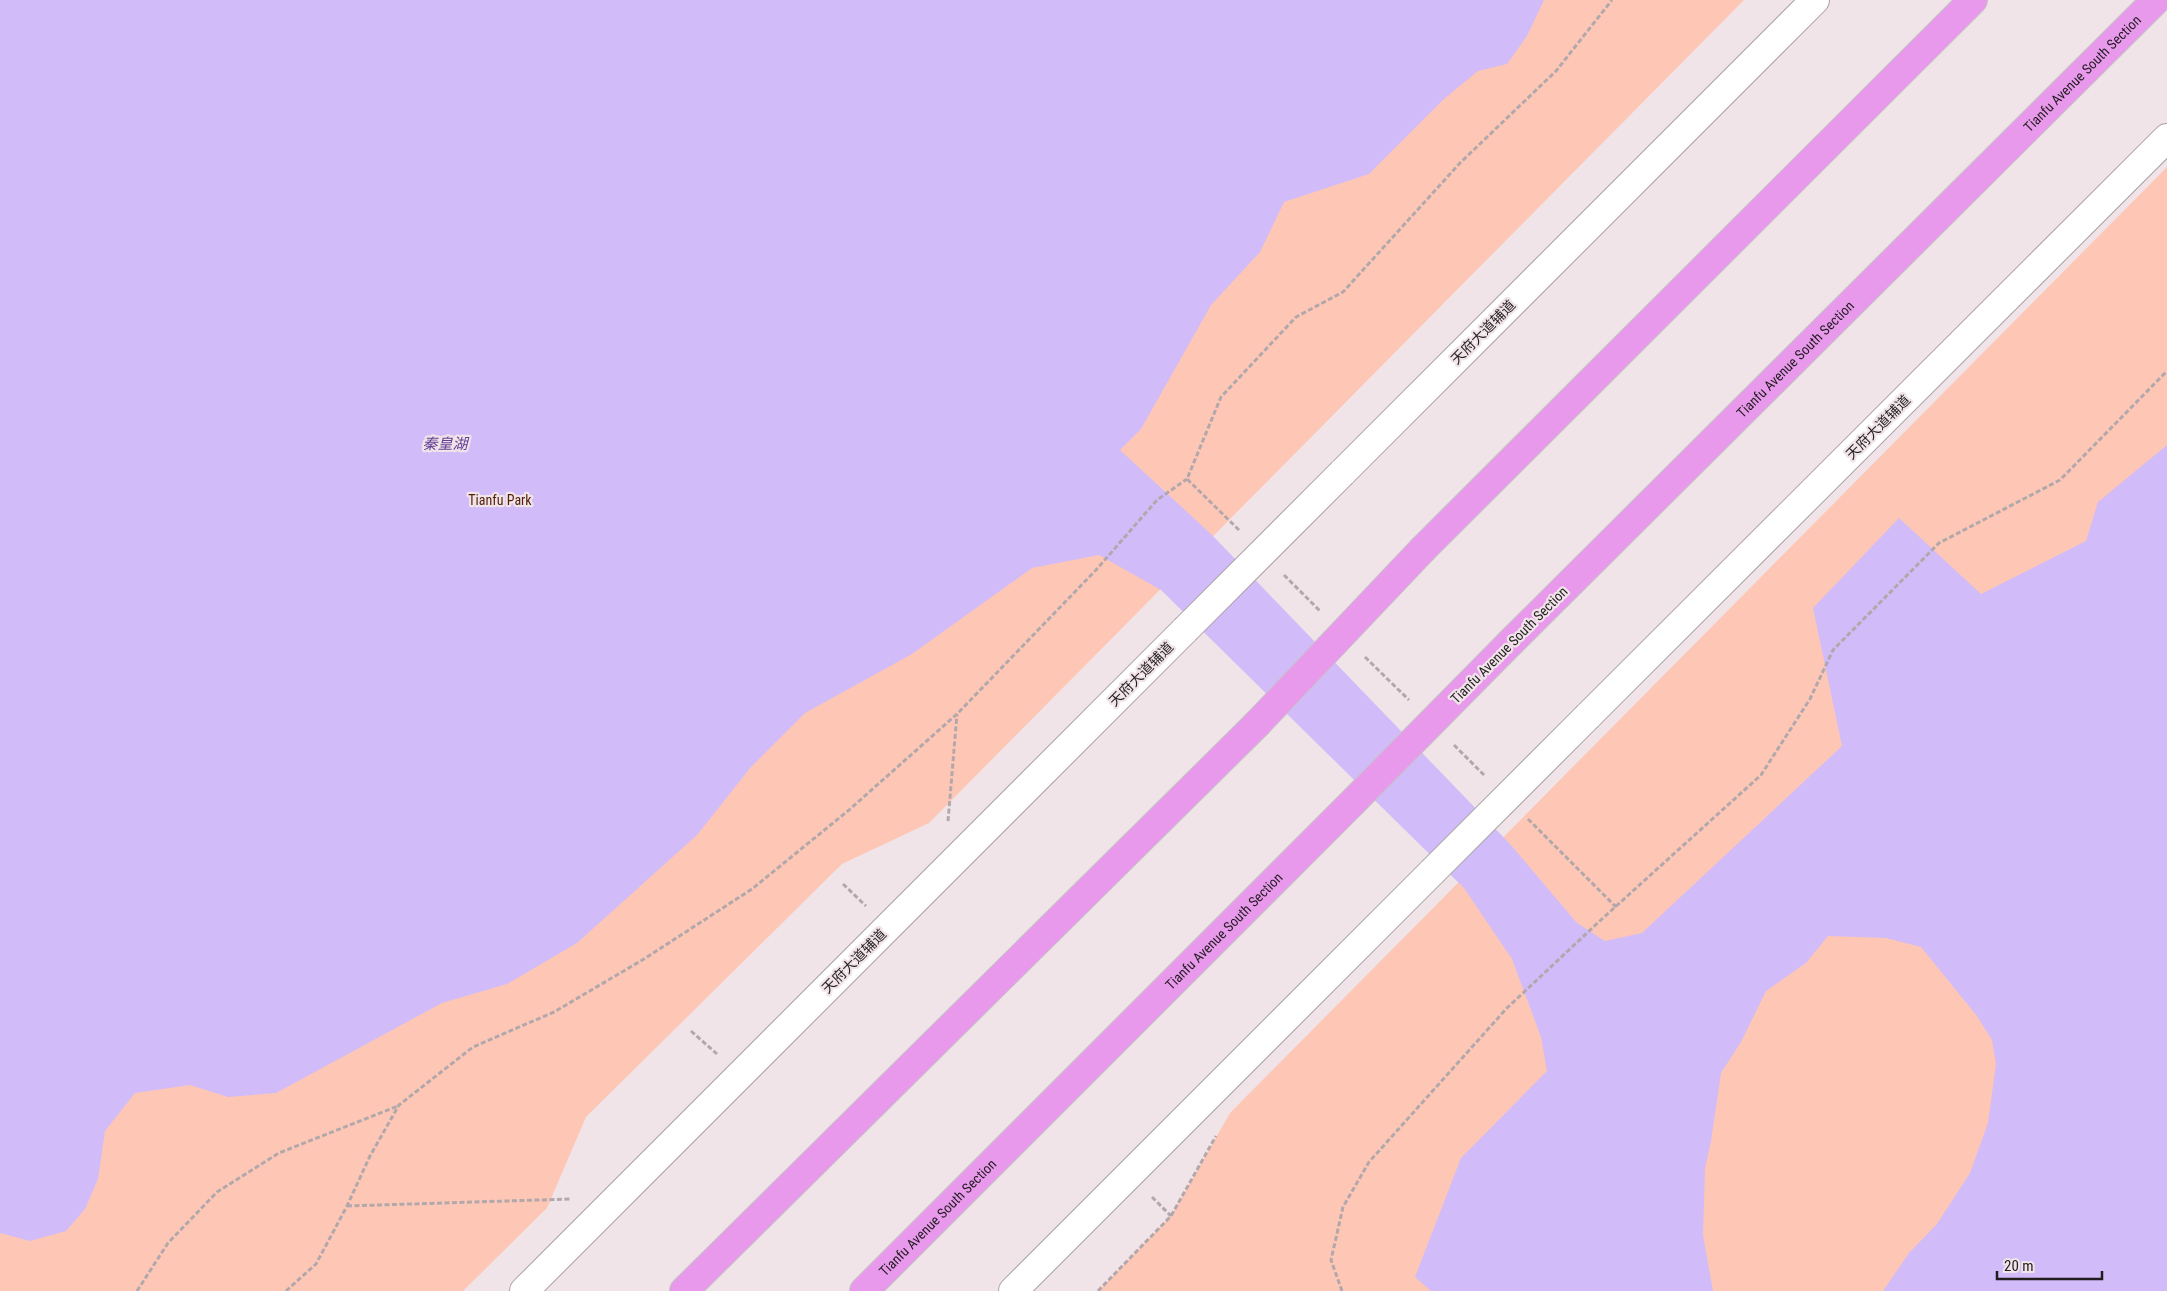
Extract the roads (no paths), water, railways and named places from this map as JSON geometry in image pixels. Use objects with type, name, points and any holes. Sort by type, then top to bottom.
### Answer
[{"type":"highway","points":[[684,1291],[1257,724],[1423,549],[1973,0]]},
{"type":"highway","name":"Tianfu Avenue South Section","points":[[864,1291],[1511,642],[2156,0]]},
{"type":"street","name":"天府大道辅道","points":[[524,1291],[1815,0]]},
{"type":"street","name":"天府大道辅道","points":[[1013,1291],[2167,138]]},
{"type":"water","name":"秦皇湖","points":[[0,0],[1544,0],[1527,36],[1507,64],[1478,71],[1444,99],[1369,174],[1284,202],[1260,252],[1211,305],[1141,429],[1120,450],[1212,535],[1510,844],[1577,923],[1605,941],[1642,933],[1842,746],[1813,608],[1899,518],[1981,594],[2086,541],[2098,502],[2167,445],[2167,1291],[1883,1291],[1909,1253],[1937,1224],[1970,1173],[1988,1123],[1996,1064],[1992,1040],[1977,1016],[1921,947],[1886,938],[1828,936],[1806,963],[1766,991],[1741,1042],[1721,1073],[1705,1168],[1703,1235],[1713,1291],[1431,1291],[1415,1277],[1461,1158],[1547,1071],[1541,1037],[1512,959],[1464,888],[1161,590],[1099,555],[1032,568],[912,654],[805,713],[751,767],[697,835],[577,943],[507,984],[442,1003],[276,1093],[228,1097],[190,1085],[135,1093],[105,1131],[98,1179],[85,1209],[66,1231],[30,1241],[0,1233]]},
{"type":"park label","name":"Tianfu Park","points":[[500,500]]}]
